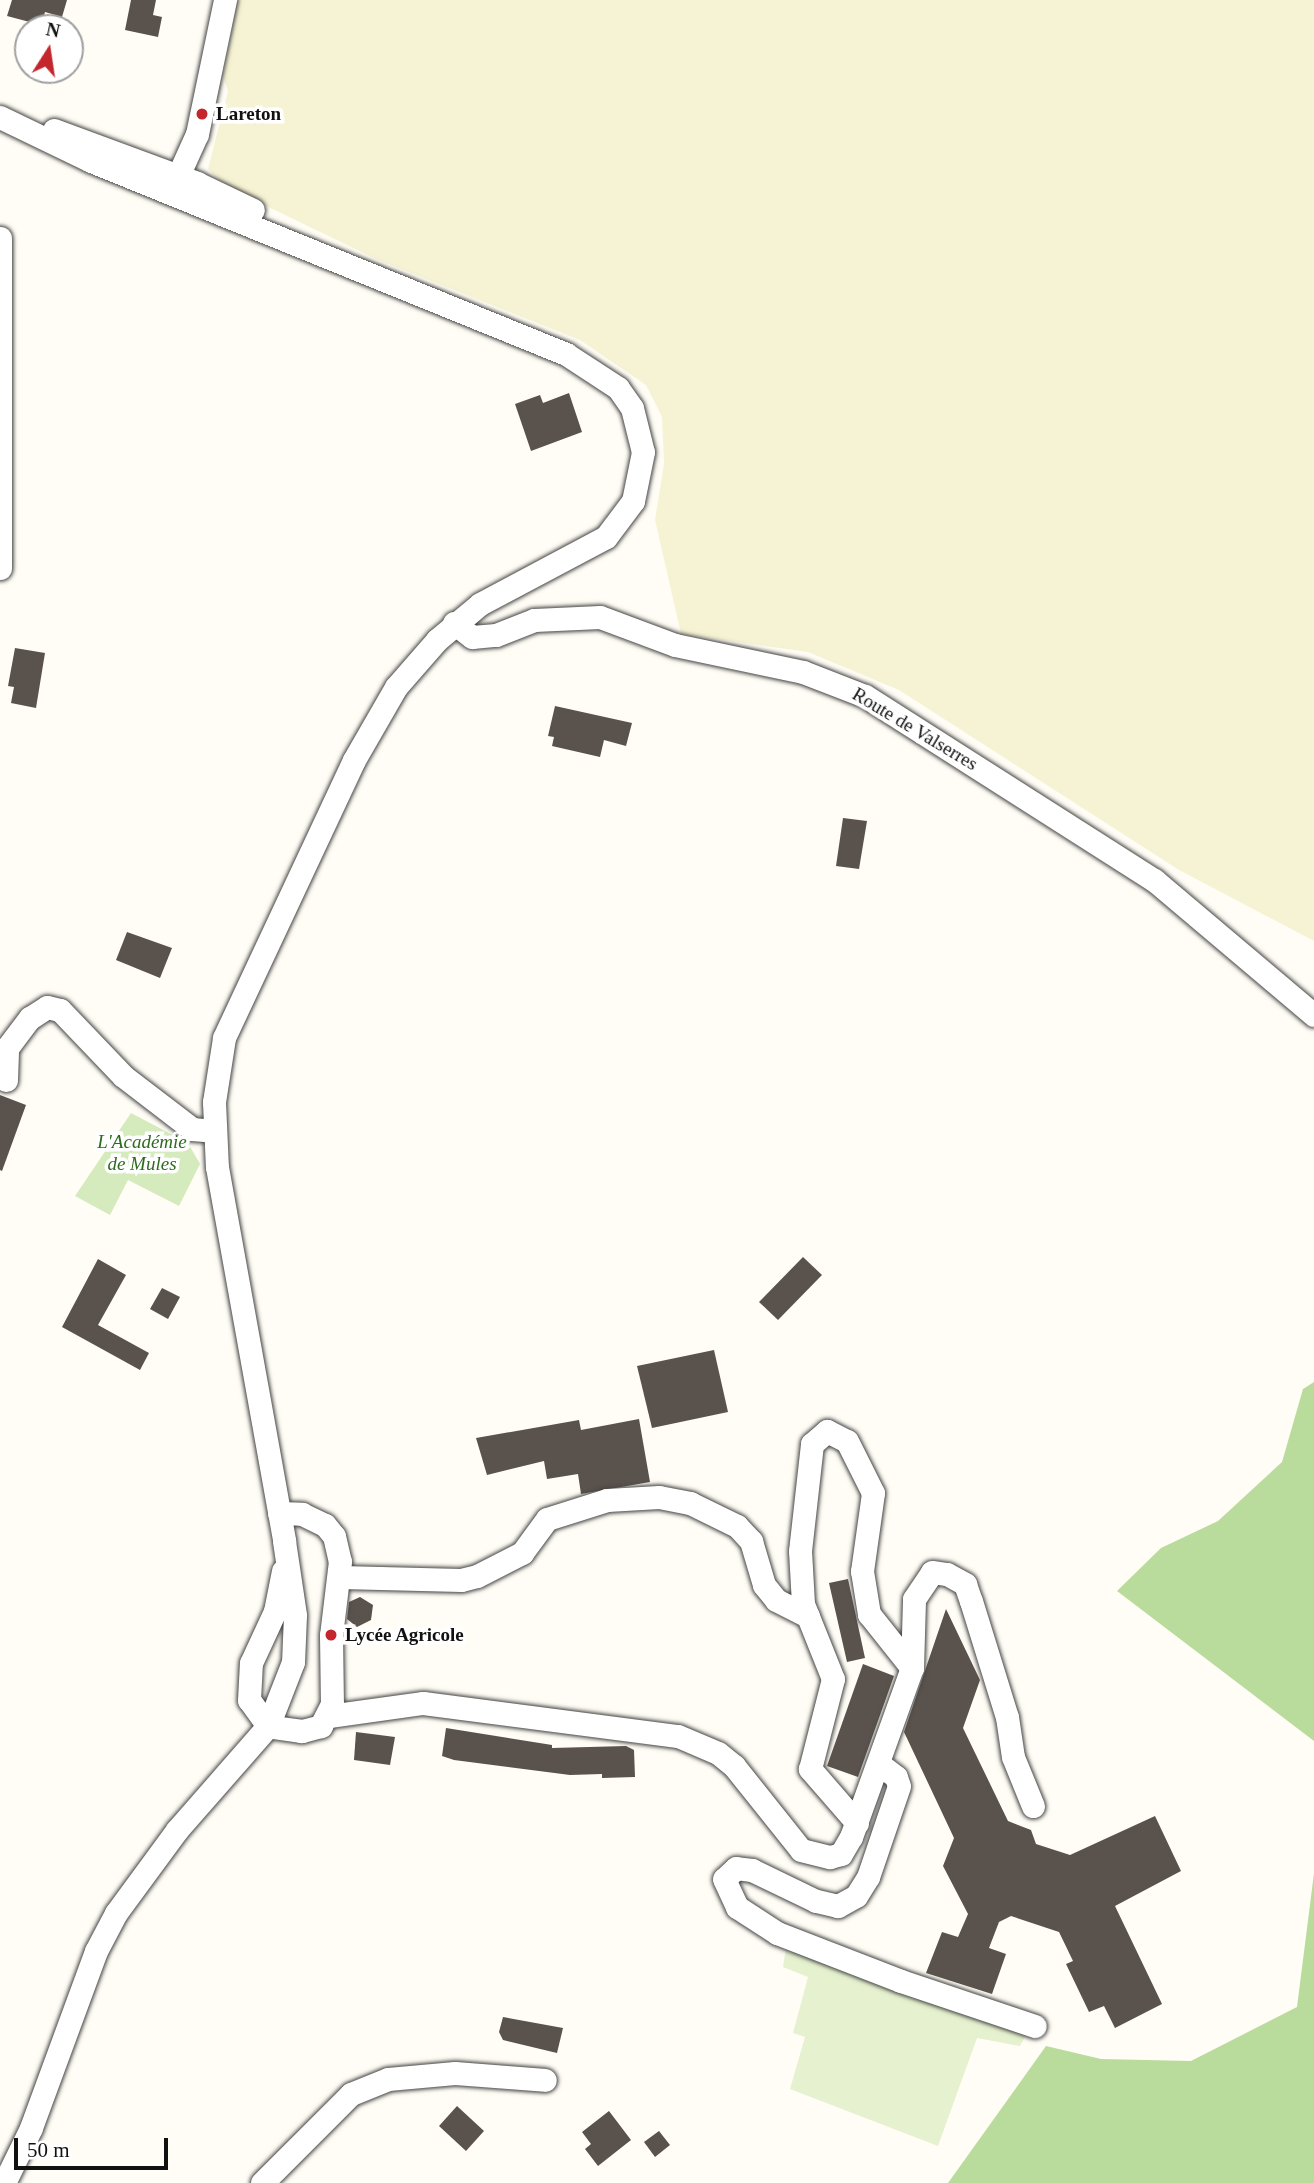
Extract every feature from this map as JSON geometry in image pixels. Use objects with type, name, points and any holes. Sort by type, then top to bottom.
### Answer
[{"type":"street","points":[[181,187],[202,114],[225,0]]},
{"type":"street","points":[[0,117],[91,161],[120,163],[181,187]]},
{"type":"street","points":[[0,117],[80,138],[181,187],[399,284],[566,354],[598,372],[618,388],[640,429],[640,476],[621,522],[586,550],[480,604],[454,623],[416,661],[380,715],[261,952],[224,1038],[217,1070],[214,1131],[284,1541],[295,1636],[286,1686],[268,1726],[177,1829],[116,1913],[96,1951],[31,2128],[4,2183]]},
{"type":"street","points":[[0,238],[0,568]]},
{"type":"street","name":"Route de Valserres","points":[[454,623],[472,637],[496,635],[534,620],[600,617],[675,645],[803,673],[865,696],[1154,880],[1314,1015]]},
{"type":"street","points":[[6,1080],[7,1048],[30,1018],[47,1007],[60,1010],[124,1076],[192,1129],[214,1131]]},
{"type":"street","points":[[857,1823],[810,1769],[833,1679],[808,1616],[800,1551],[812,1444],[827,1431],[847,1441],[873,1493],[862,1572],[869,1614],[912,1668]]},
{"type":"street","points":[[340,1577],[461,1580],[509,1562],[547,1519],[607,1500],[659,1497],[690,1503],[737,1526],[751,1541],[764,1584],[776,1600],[808,1616]]},
{"type":"street","points":[[279,1513],[302,1514],[325,1525],[338,1547],[340,1577],[331,1635],[329,1716],[321,1726],[302,1731],[268,1726],[249,1700],[247,1681],[275,1611],[284,1541]]},
{"type":"street","points":[[329,1716],[436,1704],[678,1736],[718,1753],[734,1766],[801,1850],[830,1857],[841,1854],[857,1823],[879,1763],[912,1668],[914,1599],[932,1572],[947,1574],[964,1584],[1007,1717],[1013,1758],[1033,1806]]},
{"type":"street","points":[[879,1763],[896,1777],[899,1786],[868,1877],[856,1896],[838,1906],[816,1901],[752,1870],[736,1868],[724,1879],[737,1907],[777,1933],[1035,2026]]},
{"type":"street","points":[[262,2183],[352,2094],[388,2079],[455,2073],[545,2080]]},
{"type":"shaded area","points":[[238,0],[1314,0],[1314,941],[1179,870],[899,690],[808,652],[681,634],[655,520],[664,464],[662,417],[646,385],[580,340],[376,259],[225,186],[208,169],[228,91],[223,76]]},
{"type":"green space","name":"L'Académie de Mules","points":[[131,1113],[188,1143],[200,1164],[179,1206],[128,1180],[110,1215],[75,1196]]},
{"type":"green space","points":[[1314,1382],[1314,1741],[1117,1591],[1161,1548],[1218,1521],[1282,1462],[1303,1389]]},
{"type":"green space","points":[[1314,1873],[1314,2183],[948,2183],[1046,2046],[1101,2059],[1191,2061],[1297,2007]]},
{"type":"green space","points":[[786,1948],[1027,2033],[1020,2046],[977,2038],[938,2146],[790,2089],[805,2037],[793,2033],[808,1977],[783,1967]]},
{"type":"building","points":[[12,0],[67,0],[63,14],[45,12],[14,14],[14,18],[7,16]]},
{"type":"building","points":[[131,0],[156,0],[153,15],[162,17],[158,37],[125,30]]},
{"type":"building","points":[[569,393],[582,432],[531,451],[515,404],[540,395],[543,403]]},
{"type":"building","points":[[15,648],[45,653],[36,708],[11,703],[14,687],[8,686]]},
{"type":"building","points":[[555,706],[632,723],[626,746],[604,740],[600,757],[552,746],[554,737],[548,736]]},
{"type":"building","points":[[843,818],[867,821],[859,869],[836,866]]},
{"type":"building","points":[[127,932],[172,948],[160,978],[116,960]]},
{"type":"building","points":[[0,1095],[26,1105],[2,1171],[0,1170]]},
{"type":"building","points":[[803,1257],[822,1275],[778,1320],[759,1302]]},
{"type":"building","points":[[98,1259],[126,1275],[98,1325],[149,1353],[140,1370],[62,1327]]},
{"type":"building","points":[[162,1288],[180,1297],[168,1319],[150,1309]]},
{"type":"building","points":[[714,1350],[728,1412],[652,1428],[637,1366]]},
{"type":"building","points":[[639,1419],[650,1482],[581,1494],[578,1474],[547,1479],[544,1461],[487,1475],[476,1438],[579,1420],[581,1430]]},
{"type":"building","points":[[848,1579],[865,1658],[847,1662],[829,1583]]},
{"type":"building","points":[[360,1597],[373,1605],[371,1620],[357,1627],[347,1619],[349,1602]]},
{"type":"building","points":[[946,1609],[980,1680],[963,1728],[1008,1821],[1031,1830],[1036,1844],[1070,1855],[1155,1816],[1181,1871],[1115,1906],[1162,2004],[1115,2028],[1104,2006],[1089,2012],[1066,1964],[1073,1961],[1059,1932],[1011,1916],[999,1922],[989,1948],[1006,1954],[992,1994],[926,1973],[942,1932],[958,1937],[968,1914],[943,1866],[954,1838],[904,1732]]},
{"type":"building","points":[[863,1664],[894,1676],[858,1777],[827,1766]]},
{"type":"building","points":[[446,1728],[552,1745],[552,1748],[626,1746],[634,1750],[635,1777],[570,1775],[454,1760],[442,1756]]},
{"type":"building","points":[[356,1732],[395,1737],[390,1765],[354,1760]]},
{"type":"building","points":[[503,2017],[563,2028],[557,2053],[503,2040],[499,2032]]},
{"type":"building","points":[[457,2106],[484,2131],[466,2151],[439,2126]]},
{"type":"building","points":[[609,2111],[631,2140],[598,2166],[585,2149],[591,2144],[582,2132]]},
{"type":"building","points":[[659,2131],[670,2145],[655,2157],[644,2142]]},
{"type":"place","name":"Lareton","points":[[202,114]]},
{"type":"place","name":"Lycée Agricole","points":[[331,1635]]}]
